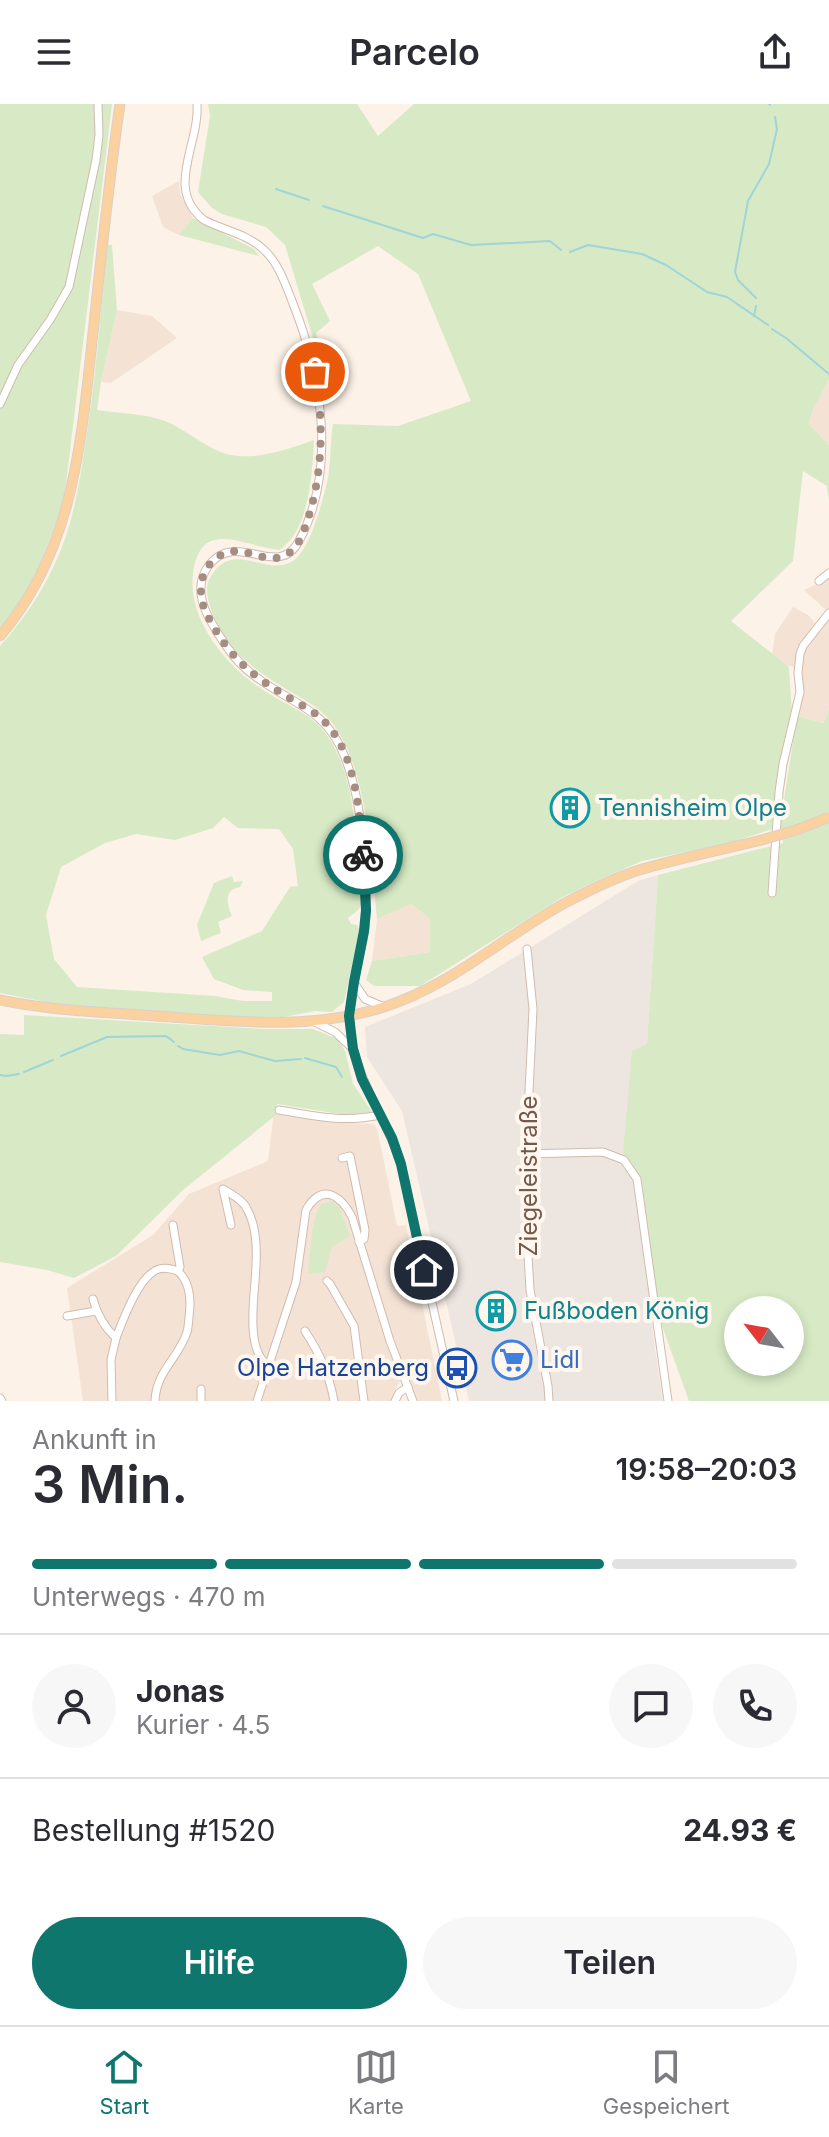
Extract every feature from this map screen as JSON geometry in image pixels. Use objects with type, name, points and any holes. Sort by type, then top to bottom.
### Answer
[{"type":"main road","points":[[0,636],[27,600],[43,571],[58,536],[72,487],[86,396],[120,104]]},
{"type":"main road","points":[[0,1000],[28,1006],[268,1023],[315,1022],[349,1016],[384,1007],[438,984],[564,904],[598,886],[639,870],[762,840],[829,817]]},
{"type":"street","points":[[0,404],[18,365],[69,287],[96,160],[98,104]]},
{"type":"street","points":[[197,104],[184,182],[187,201],[204,220],[256,243],[278,268],[312,359],[321,428],[315,496],[296,547],[289,554],[276,558],[236,550],[222,554],[206,569],[201,595],[211,623],[232,655],[256,677],[320,718],[330,727],[344,754],[356,797],[366,890],[364,931],[349,1016],[353,1049],[362,1079],[392,1138],[401,1164],[454,1401]]},
{"type":"street","points":[[819,581],[829,573]]},
{"type":"street","points":[[772,893],[779,792],[800,692],[800,654],[829,613]]},
{"type":"street","name":"Ziegeleistraße","points":[[527,949],[533,1009],[526,1154],[530,1290],[549,1401]]},
{"type":"street","points":[[354,982],[365,999],[384,1007]]},
{"type":"street","points":[[315,1022],[335,1032],[353,1049]]},
{"type":"street","points":[[279,1110],[344,1120],[380,1115]]},
{"type":"street","points":[[526,1154],[603,1152],[624,1160],[633,1172],[637,1179],[668,1401]]},
{"type":"street","points":[[342,1158],[350,1156],[354,1169],[365,1230],[364,1239],[359,1242]]},
{"type":"street","points":[[231,1225],[223,1189],[247,1207],[256,1237],[253,1332],[261,1360],[269,1366]]},
{"type":"street","points":[[257,1401],[296,1282],[304,1218],[310,1203],[326,1194],[341,1200],[352,1217],[390,1341],[413,1401]]},
{"type":"street","points":[[173,1225],[180,1267],[178,1271]]},
{"type":"street","points":[[112,1401],[111,1360],[124,1318],[145,1278],[168,1268],[178,1271],[186,1279],[189,1290],[187,1332],[158,1380],[155,1401]]},
{"type":"street","points":[[327,1281],[354,1326],[364,1401]]},
{"type":"street","points":[[93,1299],[96,1311],[116,1338]]},
{"type":"street","points":[[67,1316],[96,1311]]},
{"type":"street","points":[[305,1331],[322,1357],[334,1401]]},
{"type":"street","points":[[395,1401],[399,1393],[408,1387]]},
{"type":"street","points":[[201,1389],[201,1401]]},
{"type":"shaded area","points":[[179,181],[180,194],[193,218],[179,235],[163,227],[152,196]]},
{"type":"shaded area","points":[[117,310],[152,316],[177,338],[111,383],[101,382]]},
{"type":"shaded area","points":[[829,379],[829,445],[809,424]]},
{"type":"shaded area","points":[[829,575],[829,709],[825,723],[797,716],[801,669],[771,661],[775,634],[793,607],[808,615],[816,624],[827,611],[804,590]]},
{"type":"shaded area","points":[[658,875],[647,1045],[623,1154],[636,1180],[663,1401],[469,1401],[402,1111],[367,1057],[365,1027],[471,984],[638,881]]},
{"type":"shaded area","points":[[411,904],[430,919],[430,952],[372,961],[377,919]]},
{"type":"shaded area","points":[[274,1111],[343,1123],[374,1124],[397,1226],[406,1225],[442,1401],[418,1401],[408,1377],[399,1382],[390,1401],[83,1401],[67,1288],[153,1235],[189,1194],[268,1161]]},
{"type":"green space","points":[[0,104],[112,104],[65,492],[32,580],[0,627]]},
{"type":"green space","points":[[208,104],[357,104],[378,136],[414,104],[829,104],[829,379],[809,424],[829,445],[829,500],[827,486],[803,471],[793,561],[731,621],[789,667],[792,715],[779,771],[772,829],[733,842],[642,861],[596,881],[561,898],[420,986],[374,986],[366,980],[372,961],[430,952],[430,919],[411,904],[377,919],[365,812],[351,757],[340,734],[318,709],[267,677],[237,652],[214,617],[207,587],[217,568],[227,561],[235,559],[284,565],[299,555],[323,498],[333,424],[398,426],[471,401],[418,274],[378,246],[312,284],[330,321],[316,333],[332,399],[327,399],[321,365],[285,245],[266,227],[212,208],[198,192],[210,116]]},
{"type":"green space","points":[[193,218],[254,249],[269,269],[259,256],[179,235]]},
{"type":"green space","points":[[107,245],[112,245],[117,310],[97,410],[161,420],[230,455],[267,454],[314,440],[307,500],[303,516],[289,541],[279,550],[225,539],[214,540],[204,546],[197,556],[193,592],[204,626],[225,657],[252,682],[316,723],[332,743],[346,775],[362,901],[359,909],[348,918],[360,931],[344,1002],[332,1012],[315,1011],[274,1019],[160,1013],[56,1004],[0,993],[0,646],[39,594],[70,524],[90,416]],"holes":[[[224,817],[238,828],[279,829],[293,849],[298,886],[290,887],[262,931],[202,957],[214,979],[243,990],[272,992],[272,1001],[77,987],[54,959],[46,915],[61,867],[105,843],[136,834],[175,840],[213,828]]]},
{"type":"green space","points":[[829,709],[829,1401],[689,1401],[660,1320],[631,1164],[623,1154],[632,1051],[647,1044],[658,875],[783,843],[780,825],[797,716],[824,723]]},
{"type":"green space","points":[[232,876],[234,882],[243,881],[229,894],[232,916],[218,922],[221,933],[201,941],[197,925],[214,883]]},
{"type":"green space","points":[[24,1015],[313,1029],[338,1039],[345,1051],[353,1084],[372,1112],[346,1115],[277,1104],[276,1115],[183,1190],[116,1256],[74,1278],[0,1262],[0,1034],[24,1035]]},
{"type":"green space","points":[[331,1201],[339,1207],[350,1236],[332,1247],[325,1272],[308,1274],[316,1214],[321,1204]]},
{"type":"waterway","points":[[756,298],[738,280],[735,272],[748,201],[769,164],[777,129],[775,117]]},
{"type":"waterway","points":[[276,189],[309,200]]},
{"type":"waterway","points":[[323,206],[423,238],[433,234],[471,245],[550,241],[561,250]]},
{"type":"waterway","points":[[570,252],[588,245],[642,254],[666,265],[707,292],[727,297],[768,325]]},
{"type":"waterway","points":[[754,316],[756,306]]},
{"type":"waterway","points":[[772,329],[829,374]]},
{"type":"waterway","points":[[61,1056],[107,1037],[166,1036],[174,1042]]},
{"type":"waterway","points":[[178,1046],[220,1055],[239,1051],[275,1061],[301,1059]]},
{"type":"waterway","points":[[305,1058],[336,1067],[342,1077]]},
{"type":"waterway","points":[[24,1072],[53,1060]]},
{"type":"waterway","points":[[0,1075],[19,1074]]},
{"type":"way so far","points":[[315,372],[320,402],[319,474],[310,514],[299,543],[289,554],[276,558],[236,550],[222,554],[206,569],[200,588],[203,606],[211,623],[225,646],[245,669],[311,710],[330,727],[351,774],[363,855]]},
{"type":"place","name":"Tennisheim Olpe","points":[[570,808]]},
{"type":"place","name":"Fußboden König","points":[[496,1311]]},
{"type":"place","name":"Lidl","points":[[512,1360]]},
{"type":"place","name":"Olpe Hatzenberg","points":[[457,1368]]},
{"type":"route","points":[[363,855],[366,910],[349,1016],[353,1049],[362,1079],[392,1138],[401,1164],[424,1270]]}]
